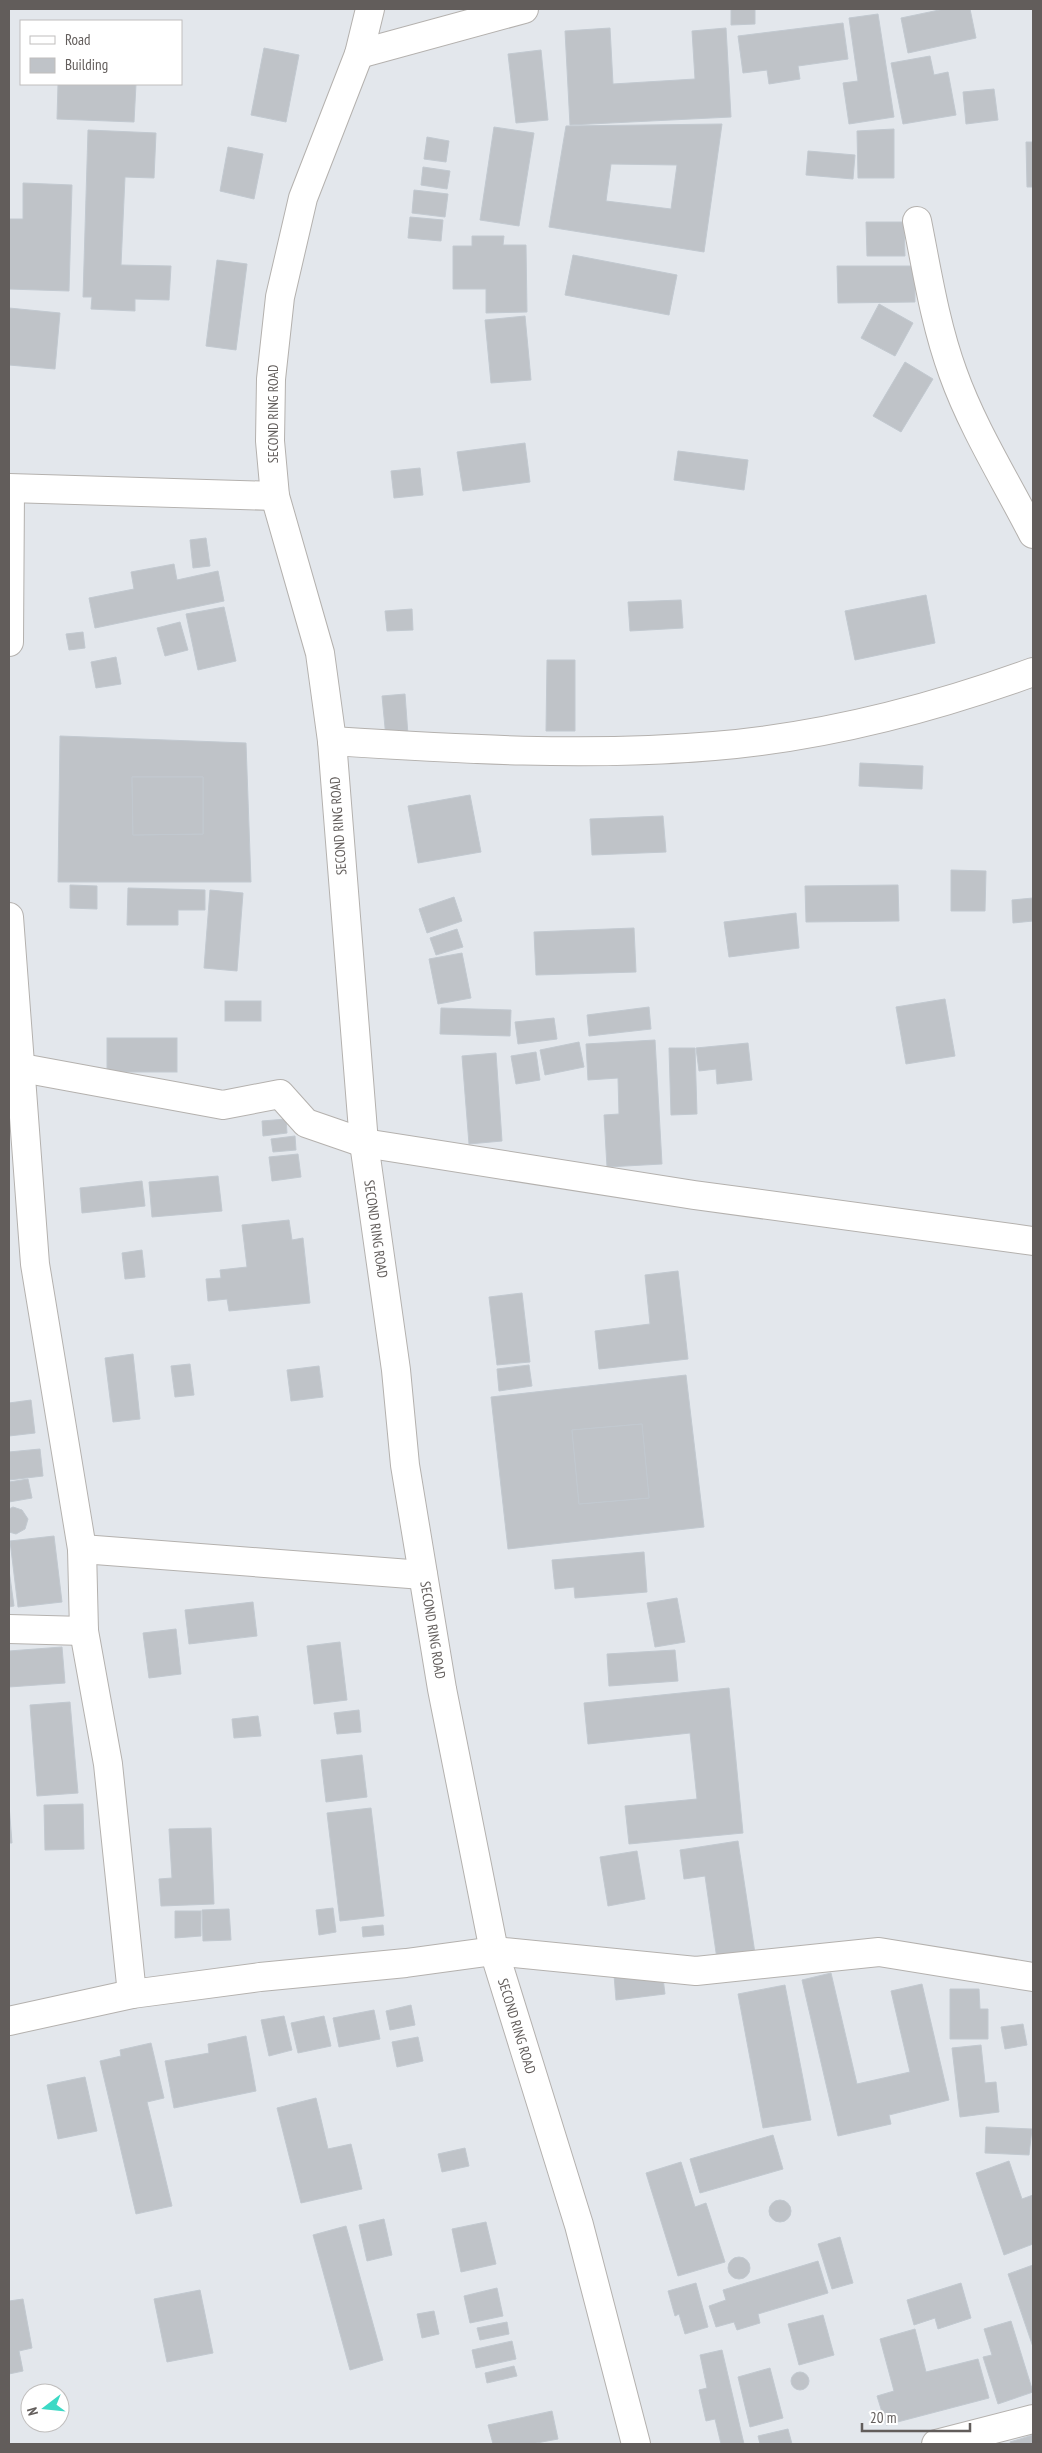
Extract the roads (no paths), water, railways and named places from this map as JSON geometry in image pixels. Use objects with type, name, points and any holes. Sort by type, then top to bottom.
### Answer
[{"type":"street","name":"SECOND RING ROAD","points":[[370,9],[359,54],[303,198],[280,297],[271,379],[270,441],[275,496],[320,653],[332,741],[364,1143],[396,1370],[405,1465],[442,1689],[494,1950],[579,2225],[636,2444]]},
{"type":"street","points":[[359,54],[524,9]]},
{"type":"street","points":[[917,220],[935,311],[953,373],[976,424],[1033,534]]},
{"type":"street","points":[[9,642],[9,489],[275,496]]},
{"type":"street","points":[[332,741],[505,752],[712,746],[804,734],[918,710],[1033,672]]},
{"type":"street","points":[[9,917],[22,1068],[35,1264],[82,1549],[84,1631],[108,1764],[132,1994]]},
{"type":"street","points":[[22,1068],[223,1105],[280,1094],[306,1123],[364,1143],[694,1195],[1033,1241]]},
{"type":"street","points":[[82,1549],[423,1575]]},
{"type":"street","points":[[9,1629],[84,1631]]},
{"type":"street","points":[[9,2021],[132,1994],[260,1977],[406,1963],[494,1950],[696,1971],[880,1952],[1033,1976]]},
{"type":"street","points":[[936,2444],[1033,2419]]}]
